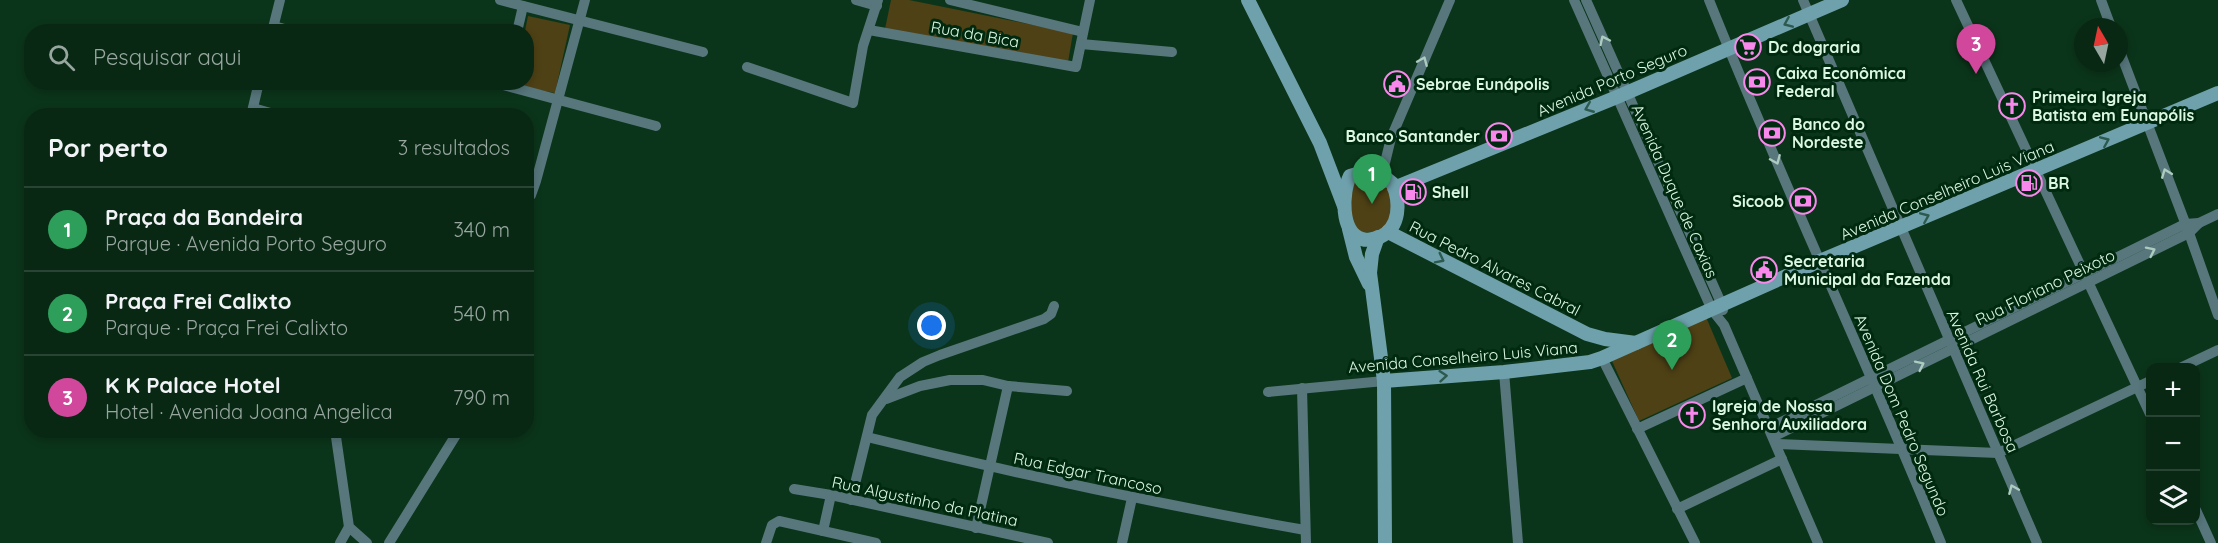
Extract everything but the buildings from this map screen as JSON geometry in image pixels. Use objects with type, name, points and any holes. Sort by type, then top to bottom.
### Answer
[{"type":"main road","points":[[1248,0],[1320,144],[1344,206],[1356,257],[1371,285]]},
{"type":"main road","name":"Avenida Porto Seguro","points":[[1394,188],[1623,95],[1842,0]]},
{"type":"main road","name":"Avenida Conselheiro Luis Viana","points":[[1384,381],[1504,372],[1590,362],[1602,358],[1820,261],[2218,93]]},
{"type":"main road","points":[[1320,144],[1336,165],[1350,177]]},
{"type":"main road","points":[[1344,206],[1346,186],[1350,177],[1367,171],[1382,175],[1393,184],[1398,212],[1393,225],[1383,235],[1370,262],[1384,381],[1385,543]]},
{"type":"main road","points":[[1349,227],[1360,239],[1365,240],[1383,235]]},
{"type":"main road","name":"Rua Pedro Alvares Cabral","points":[[1383,235],[1587,334],[1636,343]]},
{"type":"main road","name":"Rua Pedro Alvares Cabral","points":[[1587,334],[1598,345],[1602,358]]},
{"type":"street","points":[[274,24],[280,0]]},
{"type":"street","points":[[500,0],[703,52]]},
{"type":"street","points":[[534,171],[585,0]]},
{"type":"street","points":[[747,67],[853,103],[863,46],[878,3],[856,0]]},
{"type":"street","points":[[950,0],[1083,32]]},
{"type":"street","points":[[1090,0],[1080,44],[1172,52]]},
{"type":"street","name":"Avenida Duque de Caxias","points":[[1574,0],[1623,95]]},
{"type":"street","name":"Avenida Duque de Caxias","points":[[1586,0],[1623,95],[1818,543]]},
{"type":"street","name":"Avenida Dom Pedro Segundo","points":[[1709,0],[1941,543]]},
{"type":"street","name":"Avenida Rui Barbosa","points":[[1803,0],[2037,543]]},
{"type":"street","points":[[1956,0],[2146,404]]},
{"type":"street","points":[[2101,0],[2108,18]]},
{"type":"street","points":[[1382,175],[1391,138],[1448,1]]},
{"type":"street","points":[[519,24],[523,6]]},
{"type":"street","name":"Rua da Bica","points":[[869,30],[1076,67],[1080,44]]},
{"type":"street","points":[[2127,72],[2218,315]]},
{"type":"street","points":[[253,108],[258,90]]},
{"type":"street","points":[[524,90],[656,126]]},
{"type":"street","name":"Rua Floriano Peixoto","points":[[1772,436],[1872,382],[2218,214]]},
{"type":"street","points":[[851,500],[872,415],[900,378],[923,362],[1044,319],[1051,314],[1054,306]]},
{"type":"street","points":[[2191,363],[2218,350]]},
{"type":"street","points":[[1602,358],[1695,543]]},
{"type":"street","points":[[1504,372],[1518,543]]},
{"type":"street","points":[[1637,429],[1747,378]]},
{"type":"street","points":[[886,399],[920,386],[950,380],[983,380],[1008,386],[1067,392]]},
{"type":"street","name":"Avenida Conselheiro Luis Viana","points":[[1269,392],[1384,381]]},
{"type":"street","points":[[1772,436],[1902,448],[1998,453],[2146,383]]},
{"type":"street","points":[[976,528],[1008,386]]},
{"type":"street","points":[[1302,388],[1305,543]]},
{"type":"street","name":"Rua Edgar Trancoso","points":[[867,437],[989,468],[1132,498],[1305,530]]},
{"type":"street","points":[[336,438],[349,526],[340,543]]},
{"type":"street","points":[[389,543],[454,438]]},
{"type":"street","points":[[1677,508],[1782,459]]},
{"type":"street","name":"Rua Algustinho da Platina","points":[[794,489],[831,495],[1048,543]]},
{"type":"street","points":[[823,531],[831,495]]},
{"type":"street","points":[[1122,543],[1132,498]]},
{"type":"street","points":[[2200,519],[2211,543]]},
{"type":"street","points":[[766,543],[773,522],[779,521],[876,543]]},
{"type":"street","points":[[349,526],[367,543]]},
{"type":"shaded area","points":[[891,0],[909,0],[1073,33],[1068,62],[885,29]]},
{"type":"shaded area","points":[[528,16],[570,25],[555,93],[534,89],[534,24],[526,24]]},
{"type":"shaded area","points":[[1371,175],[1387,186],[1395,208],[1385,228],[1361,233],[1352,215],[1354,182]]},
{"type":"shaded area","points":[[1706,317],[1732,378],[1639,421],[1612,361]]},
{"type":"place","name":"Dc dograria","points":[[1748,47]]},
{"type":"place","name":"K K Palace Hotel","points":[[1976,74]]},
{"type":"place","name":"Caixa Econômica Federal","points":[[1757,82]]},
{"type":"place","name":"Sebrae Eunápolis","points":[[1397,84]]},
{"type":"place","name":"Primeira Igreja Batista em Eunapólis","points":[[2012,106]]},
{"type":"place","name":"Banco do Nordeste","points":[[1772,133]]},
{"type":"place","name":"Banco Santander","points":[[1499,136]]},
{"type":"place","name":"BR","points":[[2029,183]]},
{"type":"place","name":"Shell","points":[[1413,192]]},
{"type":"place","name":"Sicoob","points":[[1803,201]]},
{"type":"place","name":"Praça da Bandeira","points":[[1372,204]]},
{"type":"place","name":"Secretaria Municipal da Fazenda","points":[[1764,270]]},
{"type":"place","name":"Praça Frei Calixto","points":[[1672,370]]},
{"type":"place","name":"Igreja de Nossa Senhora Auxiliadora","points":[[1692,415]]}]
